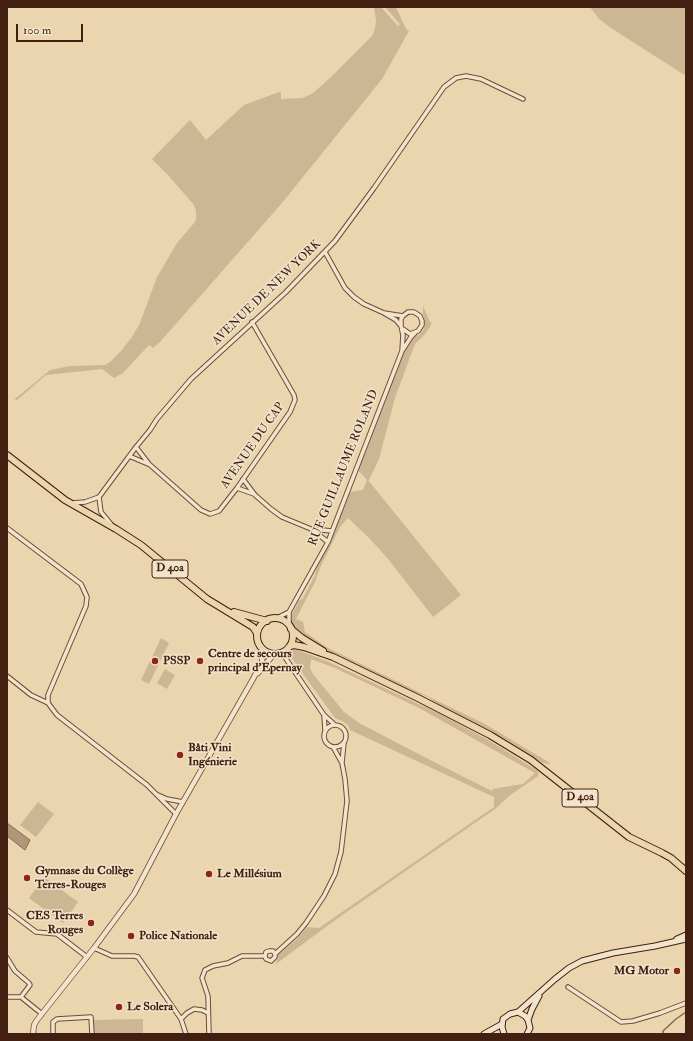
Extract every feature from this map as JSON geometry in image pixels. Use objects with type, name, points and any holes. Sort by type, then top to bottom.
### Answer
[{"type":"main road","name":"D 40a","points":[[7,455],[69,502],[116,528],[141,545],[207,599],[226,609],[253,627],[257,633]]},
{"type":"main road","name":"D 40a","points":[[226,609],[267,621]]},
{"type":"main road","points":[[275,619],[285,622],[290,627],[292,639],[290,646],[282,653],[270,654],[263,650],[258,642],[257,633],[262,624],[275,619]]},
{"type":"main road","name":"D 40a","points":[[290,627],[293,632],[333,657],[473,726],[519,752],[546,770],[629,837],[671,858],[686,871]]},
{"type":"main road","name":"D 40a","points":[[290,646],[294,645],[304,647],[333,657]]},
{"type":"main road","points":[[667,944],[686,935]]},
{"type":"main road","points":[[484,1034],[502,1024],[506,1016],[518,1012],[569,968],[582,961],[613,953],[667,944],[686,939]]},
{"type":"main road","points":[[528,1020],[542,991]]},
{"type":"main road","points":[[518,1012],[526,1016],[528,1020],[530,1028],[527,1034]]},
{"type":"main road","points":[[502,1024],[504,1034]]},
{"type":"street","name":"AVENUE DE NEW YORK","points":[[99,497],[157,419],[191,380],[286,292],[335,241],[442,89],[460,77],[466,76],[477,78],[523,99]]},
{"type":"street","points":[[325,252],[345,288],[354,297],[364,304],[384,312],[403,316]]},
{"type":"street","points":[[384,312],[396,320],[402,328],[410,334],[418,331],[422,325],[420,316],[411,312],[403,316],[400,322],[402,328]]},
{"type":"street","name":"AVENUE DU CAP","points":[[149,464],[205,513],[213,514],[219,511],[237,488],[290,412],[295,400],[294,395],[252,322]]},
{"type":"street","name":"RUE GUILLAUME ROLAND","points":[[402,328],[402,351]]},
{"type":"street","name":"RUE GUILLAUME ROLAND","points":[[289,612],[328,542],[402,351],[415,333]]},
{"type":"street","points":[[136,447],[149,464]]},
{"type":"street","points":[[129,456],[149,464]]},
{"type":"street","points":[[243,479],[255,495],[271,510],[282,517],[311,529],[328,542]]},
{"type":"street","points":[[237,488],[255,495]]},
{"type":"street","points":[[69,502],[85,502],[99,497],[101,512],[116,528]]},
{"type":"street","points":[[7,528],[81,584],[87,597],[86,606],[48,695],[48,703]]},
{"type":"street","points":[[311,529],[332,531]]},
{"type":"street","points":[[275,619],[289,612],[290,627]]},
{"type":"street","points":[[33,1034],[34,1025],[134,894],[176,814],[262,662],[263,650]]},
{"type":"street","points":[[209,1034],[208,996],[202,978],[205,970],[213,966],[228,963],[242,956],[265,956],[266,959],[271,961],[275,957],[275,954],[297,934],[313,914],[324,896],[334,874],[341,852],[347,801],[342,763],[346,732],[342,726],[334,724],[324,715],[282,653]]},
{"type":"street","points":[[253,679],[274,654]]},
{"type":"street","points":[[7,676],[31,696],[48,703],[57,715],[147,785],[176,814]]},
{"type":"street","points":[[324,715],[324,740],[327,744],[333,747],[341,746],[344,743]]},
{"type":"street","points":[[325,730],[327,727],[334,724]]},
{"type":"street","points":[[333,747],[342,763]]},
{"type":"street","points":[[157,794],[167,799],[183,802]]},
{"type":"street","points":[[7,910],[36,932],[57,934],[86,957]]},
{"type":"street","points":[[94,948],[112,956],[138,957],[181,1019],[186,1034]]},
{"type":"street","points":[[265,956],[266,952],[269,950],[273,951],[275,954]]},
{"type":"street","points":[[7,958],[15,971],[30,984],[20,997]]},
{"type":"street","points":[[568,987],[621,1022],[633,1021],[686,1003]]},
{"type":"street","points":[[7,997],[20,997],[42,1014]]},
{"type":"street","points":[[181,1019],[194,1009],[202,1010],[208,1013]]},
{"type":"street","points":[[53,1034],[52,1022],[57,1019],[91,1017],[92,1034]]},
{"type":"shaded area","points":[[374,7],[381,7],[398,26],[400,24],[385,7],[396,7],[406,29],[409,31],[382,79],[282,203],[160,342],[153,348],[149,345],[123,373],[114,378],[102,369],[46,375],[16,401],[15,399],[50,370],[70,366],[105,365],[110,362],[132,337],[140,323],[157,277],[177,243],[196,219],[194,205],[152,159],[190,120],[206,140],[244,105],[279,92],[281,92],[281,99],[302,98],[312,94],[372,36],[376,21]]},
{"type":"shaded area","points":[[590,7],[686,7],[686,76],[611,28],[599,19]]},
{"type":"shaded area","points":[[423,306],[430,322],[432,323],[426,333],[415,344],[395,398],[379,459],[368,480],[461,595],[433,617],[389,560],[348,518],[340,527],[296,619],[303,622],[305,632],[328,648],[485,724],[550,763],[549,764],[543,763],[507,740],[442,707],[428,697],[402,687],[327,651],[295,632],[291,625],[292,614],[299,601],[303,598],[315,575],[350,492],[363,490],[367,480],[358,470],[404,350],[412,339],[420,334],[424,329],[425,323]]},
{"type":"shaded area","name":"PSSP","points":[[161,638],[169,643],[149,684],[141,680]]},
{"type":"shaded area","points":[[293,649],[329,662],[440,714],[490,741],[539,773],[538,776],[509,796],[495,809],[338,918],[276,964],[278,955],[297,939],[307,927],[319,928],[494,807],[494,797],[350,730],[348,725],[335,718],[290,656]],"holes":[[[311,659],[335,668],[419,708],[535,773],[523,784],[493,789],[492,791],[359,723],[344,712],[313,674],[310,668]]]},
{"type":"shaded area","points":[[165,669],[175,675],[167,689],[157,683]]},
{"type":"shaded area","points":[[38,802],[54,814],[36,837],[20,825]]},
{"type":"shaded area","points":[[7,823],[30,840],[25,850],[7,836]]},
{"type":"shaded area","points":[[44,877],[78,902],[63,923],[29,898]]},
{"type":"shaded area","points":[[143,1019],[143,1034],[94,1034],[94,1020]]},
{"type":"waterway","points":[[663,1034],[663,1031],[686,1012]]},
{"type":"place","name":"PSSP","points":[[155,661]]},
{"type":"place","name":"Centre de secours principal d'Epernay","points":[[200,661]]},
{"type":"place","name":"Bâti Vini Ingénierie","points":[[180,755]]},
{"type":"place","name":"Le Millésium","points":[[209,874]]},
{"type":"place","name":"Gymnase du Collège Terres-Rouges","points":[[27,878]]},
{"type":"place","name":"CES Terres Rouges","points":[[91,923]]},
{"type":"place","name":"Police Nationale","points":[[131,936]]},
{"type":"place","name":"MG Motor","points":[[677,971]]},
{"type":"place","name":"Le Solera","points":[[119,1007]]}]
